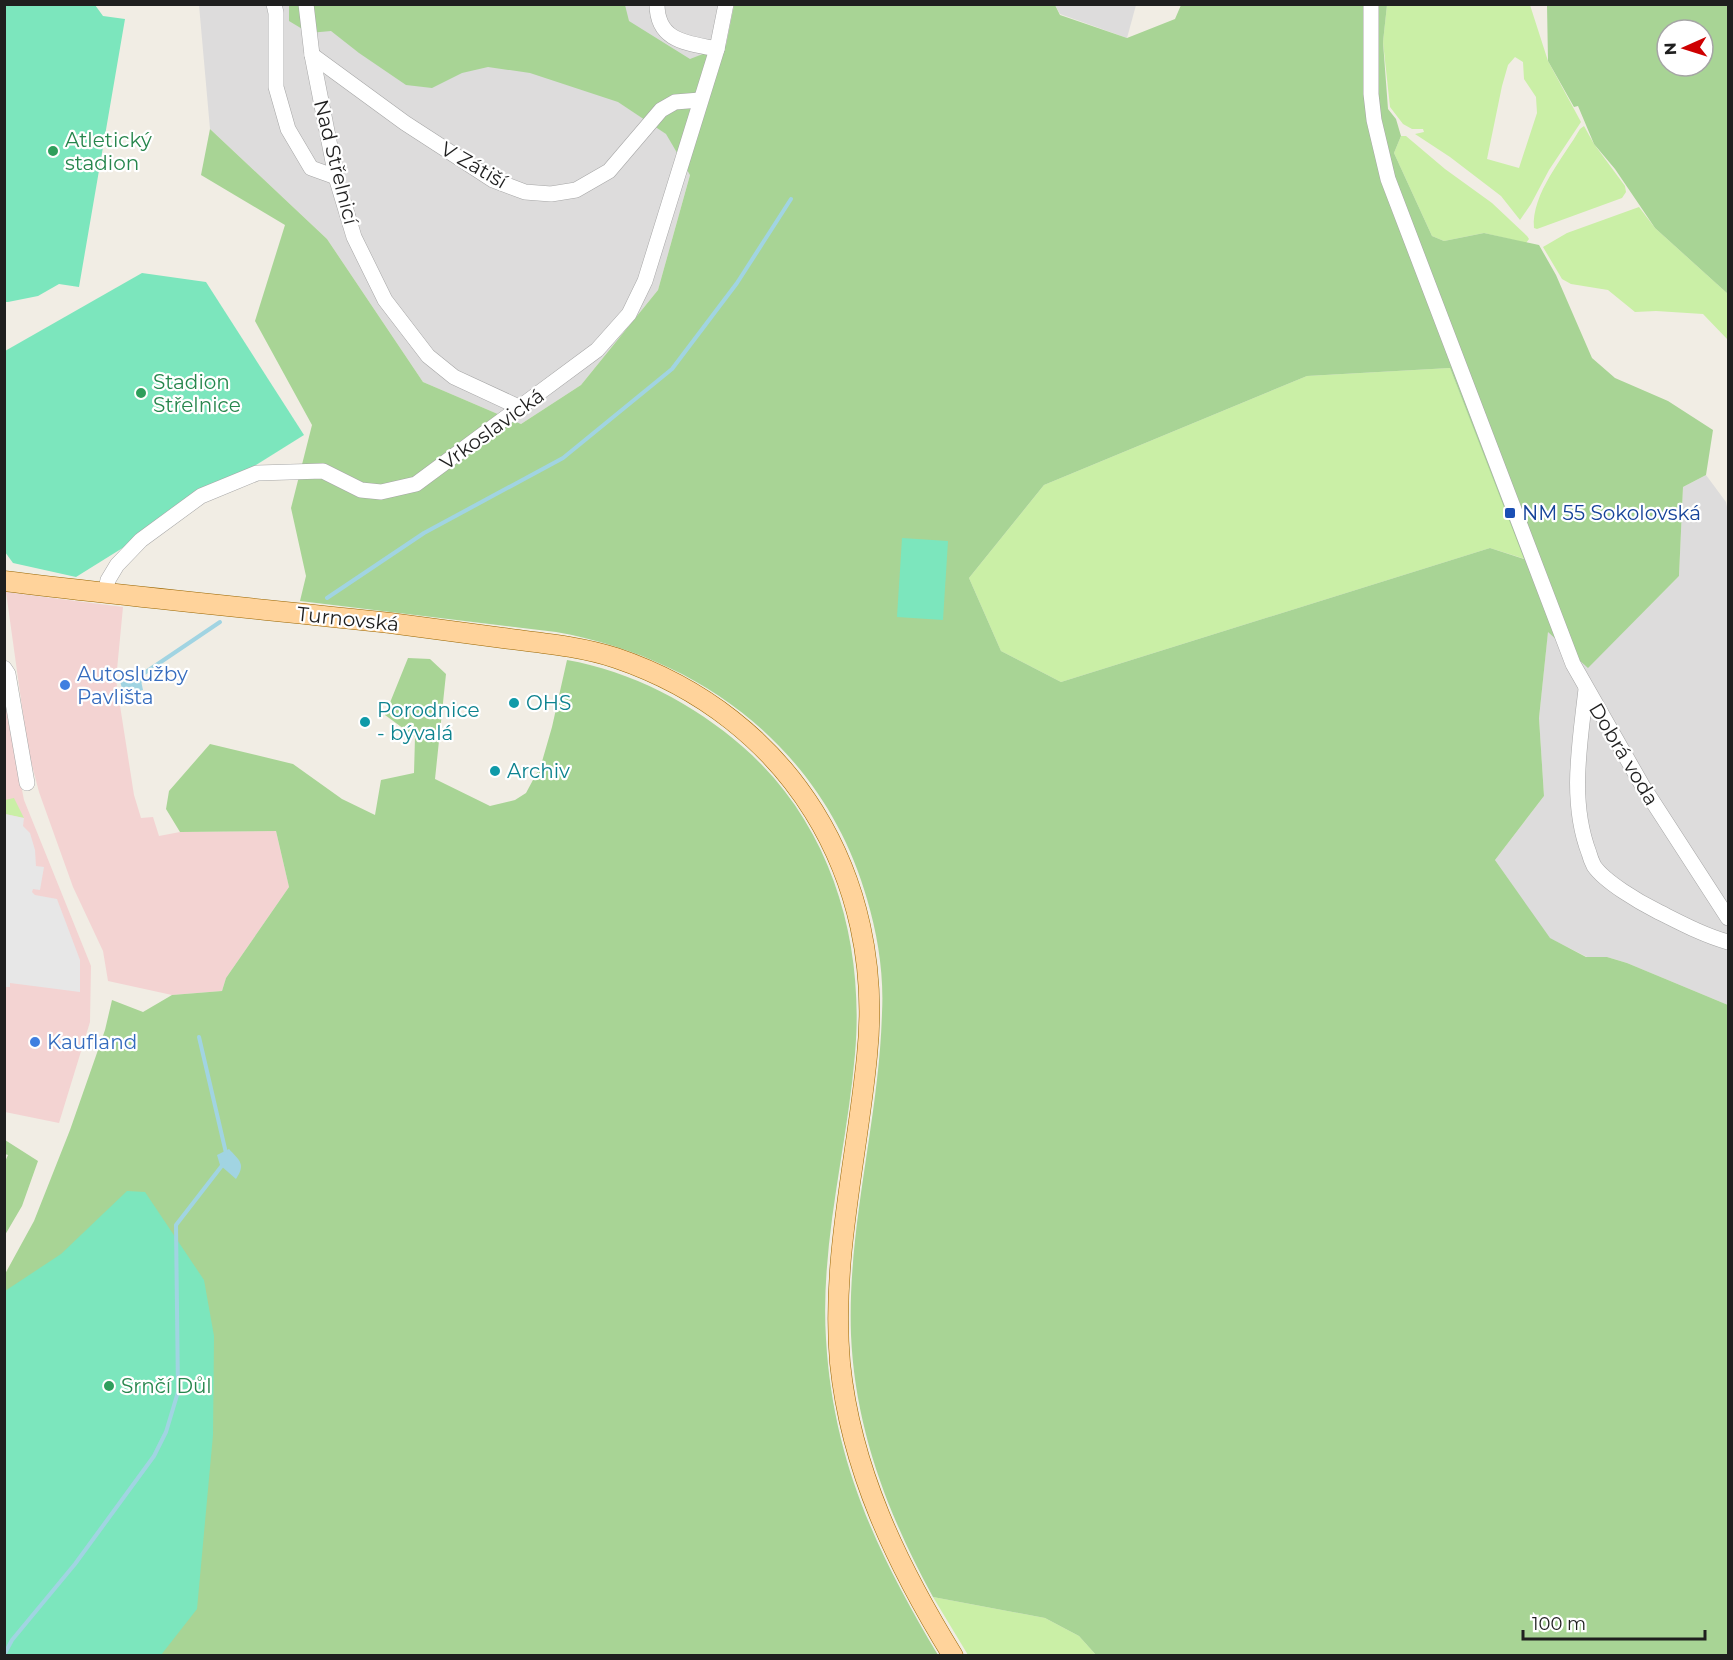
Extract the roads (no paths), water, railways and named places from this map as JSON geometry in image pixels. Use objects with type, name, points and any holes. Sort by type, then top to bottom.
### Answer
[{"type":"main road","name":"Turnovská","points":[[4,581],[105,594],[417,626],[554,644],[615,658],[684,690],[747,733],[772,756],[818,817],[838,853],[859,918],[868,970],[868,1055],[843,1234],[838,1309],[842,1372],[854,1443],[879,1517],[907,1576],[953,1656]]},
{"type":"street","points":[[274,4],[276,87],[288,129],[311,168],[336,177]]},
{"type":"street","name":"Nad Střelnicí","points":[[306,4],[312,55],[336,177],[354,237],[384,300],[428,356],[454,377],[521,408]]},
{"type":"street","points":[[657,4],[657,17],[662,28],[672,36],[688,44],[717,49]]},
{"type":"street","name":"Vrkoslavická","points":[[105,594],[108,580],[117,565],[141,540],[201,496],[257,473],[323,471],[361,490],[381,492],[416,484],[597,350],[629,314],[645,281],[717,49],[726,4]]},
{"type":"street","points":[[1371,4],[1371,94],[1374,120],[1388,179],[1573,664],[1586,689]]},
{"type":"street","name":"V Zátiší","points":[[312,55],[414,129],[493,180],[525,192],[551,194],[576,189],[609,171],[661,110],[675,102],[700,100]]},
{"type":"street","points":[[4,668],[8,674],[27,783]]},
{"type":"street","name":"Dobrá voda","points":[[1586,689],[1642,785],[1728,918]]},
{"type":"street","name":"Dobrá voda","points":[[1586,689],[1577,773],[1584,840],[1594,866],[1638,902],[1708,937],[1728,942]]},
{"type":"water","points":[[140,676],[143,690],[123,694],[120,680]]},
{"type":"water","points":[[229,1149],[241,1166],[236,1179],[220,1165],[217,1155]]},
{"type":"waterway","points":[[327,598],[424,533],[563,458],[672,369],[737,283],[791,199]]},
{"type":"waterway","points":[[140,681],[140,676],[220,622]]},
{"type":"waterway","points":[[138,697],[139,688]]},
{"type":"waterway","points":[[199,1037],[226,1153]]},
{"type":"waterway","points":[[4,1655],[12,1640],[75,1564],[154,1456],[166,1432],[178,1392],[176,1225],[224,1163]]},
{"type":"place","name":"Atletický stadion","points":[[53,151]]},
{"type":"place","name":"Stadion Střelnice","points":[[141,393]]},
{"type":"place","name":"NM 55 Sokolovská","points":[[1510,513]]},
{"type":"place","name":"Autoslužby Pavlišta","points":[[65,685]]},
{"type":"place","name":"OHS","points":[[514,703]]},
{"type":"place","name":"Porodnice - bývalá","points":[[365,722]]},
{"type":"place","name":"Archiv","points":[[495,771]]},
{"type":"place","name":"Kaufland","points":[[35,1042]]},
{"type":"place","name":"Srnčí Důl","points":[[109,1386]]}]
